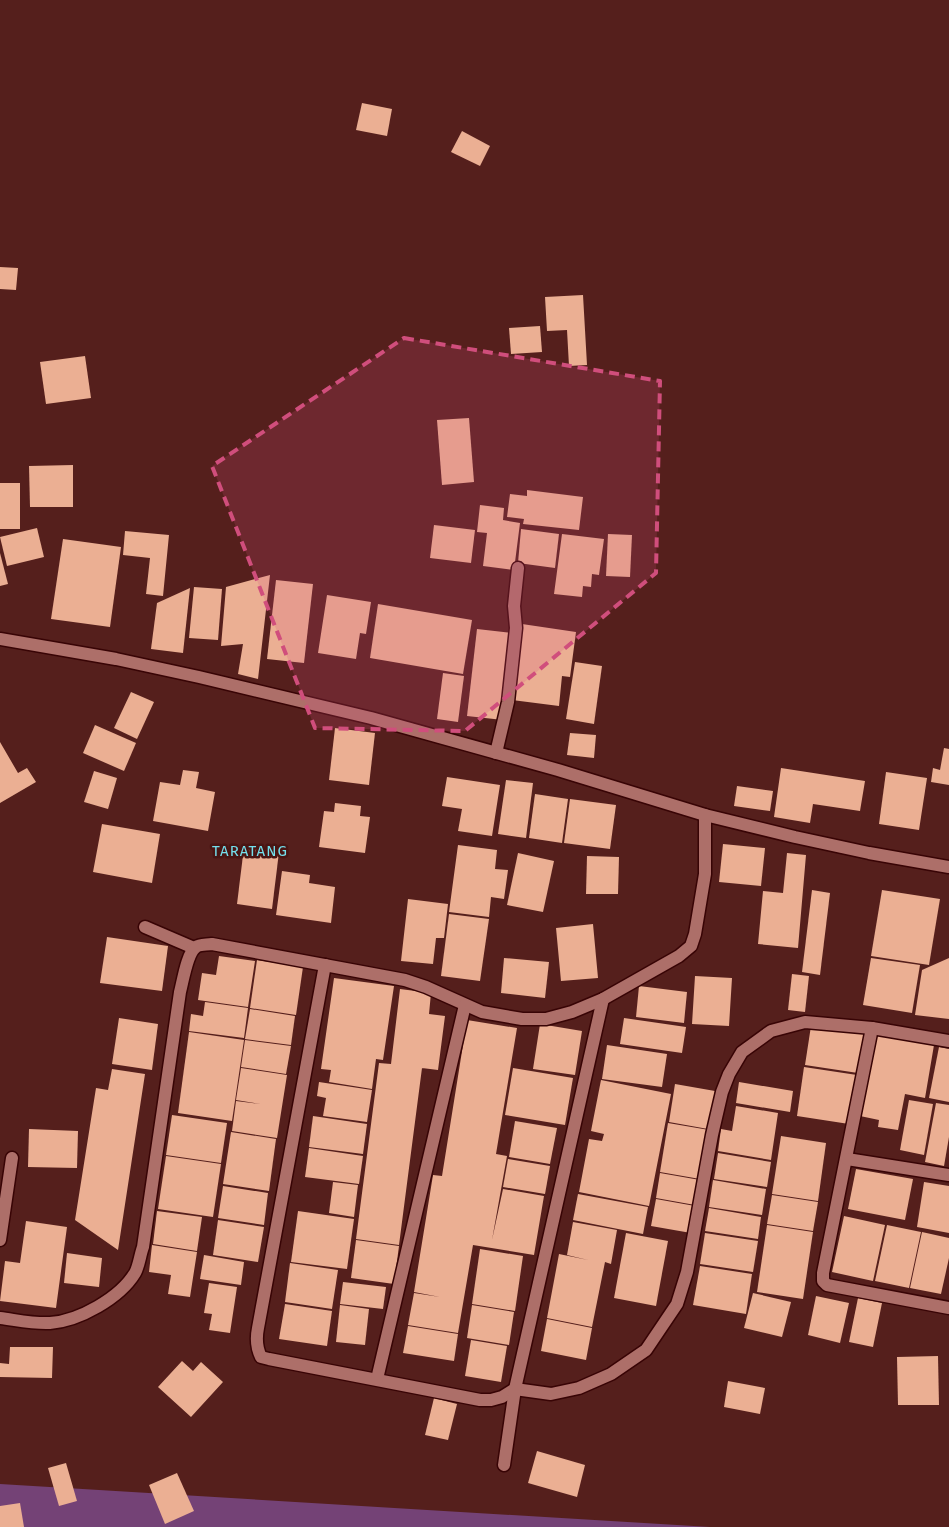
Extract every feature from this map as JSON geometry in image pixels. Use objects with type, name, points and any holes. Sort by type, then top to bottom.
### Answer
[{"type":"street","points":[[496,753],[509,693],[516,628],[514,606],[518,568]]},
{"type":"street","points":[[0,639],[116,659],[372,718],[558,770],[705,815],[869,853],[949,867]]},
{"type":"street","points":[[0,1318],[51,1323],[73,1317],[100,1307],[118,1292],[135,1273],[143,1247],[180,992],[189,956],[194,948],[200,945],[212,944],[416,982],[482,1012],[522,1019],[546,1019],[572,1012],[603,999],[679,956],[690,946],[695,934],[705,874],[705,815]]},
{"type":"street","points":[[145,927],[194,948]]},
{"type":"street","points":[[325,965],[259,1318],[256,1343],[261,1357],[480,1400],[502,1397],[515,1389],[551,1394],[579,1388],[611,1374],[646,1350],[677,1304],[687,1272],[712,1135],[722,1092],[729,1074],[742,1052],[771,1031],[805,1022],[872,1028],[949,1041]]},
{"type":"street","points":[[504,1465],[515,1389],[603,999]]},
{"type":"street","points":[[377,1379],[465,1005]]},
{"type":"street","points":[[872,1028],[847,1159],[822,1273],[823,1280],[827,1285],[949,1308]]},
{"type":"street","points":[[0,1240],[1,1219],[12,1158]]},
{"type":"street","points":[[847,1159],[949,1175]]},
{"type":"highlighted area","points":[[404,338],[660,381],[656,573],[465,731],[315,728],[212,466]]},
{"type":"shaded area","points":[[0,1484],[710,1527],[0,1527]]},
{"type":"building","points":[[362,103],[392,109],[387,136],[356,130]]},
{"type":"building","points":[[462,131],[490,146],[480,166],[451,152]]},
{"type":"building","points":[[0,267],[18,268],[16,290],[0,289]]},
{"type":"building","points":[[583,295],[587,365],[569,366],[567,330],[547,331],[545,297]]},
{"type":"building","points":[[540,326],[542,352],[511,354],[509,328]]},
{"type":"building","points":[[85,356],[91,398],[46,404],[40,362]]},
{"type":"building","points":[[469,418],[474,482],[442,485],[437,420]]},
{"type":"building","points":[[73,465],[73,507],[30,507],[29,466]]},
{"type":"building","points":[[0,483],[20,483],[20,529],[0,529]]},
{"type":"building","points":[[527,490],[583,497],[579,530],[523,524],[524,519],[507,517],[510,494],[527,496]]},
{"type":"building","points":[[480,505],[504,508],[503,520],[520,523],[514,570],[483,566],[487,533],[477,532]]},
{"type":"building","points":[[434,525],[475,530],[471,563],[430,558]]},
{"type":"building","points":[[37,528],[44,557],[7,566],[0,537]]},
{"type":"building","points":[[521,529],[559,534],[555,568],[518,563]]},
{"type":"building","points":[[125,531],[169,535],[163,596],[146,594],[150,558],[123,555]]},
{"type":"building","points":[[562,534],[604,539],[599,575],[592,574],[591,587],[583,586],[582,597],[554,594]]},
{"type":"building","points":[[608,534],[632,535],[630,577],[606,576]]},
{"type":"building","points":[[63,539],[121,547],[110,627],[51,619]]},
{"type":"building","points":[[0,553],[8,584],[0,586]]},
{"type":"building","points":[[270,575],[258,679],[238,674],[243,644],[221,646],[226,587]]},
{"type":"building","points":[[276,580],[313,584],[304,663],[267,659]]},
{"type":"building","points":[[194,587],[222,589],[218,640],[189,638]]},
{"type":"building","points":[[190,588],[183,653],[151,649],[157,603]]},
{"type":"building","points":[[327,595],[371,602],[366,634],[360,633],[356,659],[318,653]]},
{"type":"building","points":[[378,604],[472,620],[463,674],[370,658]]},
{"type":"building","points":[[522,624],[576,632],[570,677],[562,676],[559,706],[512,700]]},
{"type":"building","points":[[477,629],[513,633],[503,720],[467,716]]},
{"type":"building","points":[[575,662],[602,666],[594,724],[566,719]]},
{"type":"building","points":[[443,673],[464,676],[458,722],[437,719]]},
{"type":"building","points":[[131,692],[154,702],[137,739],[114,728]]},
{"type":"building","points":[[95,725],[136,743],[124,771],[83,753]]},
{"type":"building","points":[[335,728],[375,733],[369,785],[329,780]]},
{"type":"building","points":[[570,733],[596,735],[594,758],[567,755]]},
{"type":"building","points":[[0,742],[18,773],[27,768],[36,782],[0,803]]},
{"type":"building","points":[[944,748],[949,749],[949,785],[931,782],[933,768],[940,770]]},
{"type":"building","points":[[781,768],[865,781],[860,811],[813,804],[810,823],[774,817]]},
{"type":"building","points":[[183,770],[199,772],[196,788],[215,792],[208,831],[153,821],[160,782],[180,785]]},
{"type":"building","points":[[94,771],[117,778],[108,809],[84,802]]},
{"type":"building","points":[[886,772],[927,778],[919,830],[879,824]]},
{"type":"building","points":[[447,777],[500,785],[492,836],[458,831],[462,809],[442,806]]},
{"type":"building","points":[[506,780],[533,783],[526,838],[498,834]]},
{"type":"building","points":[[737,786],[773,791],[770,811],[734,806]]},
{"type":"building","points":[[535,794],[568,799],[562,843],[529,838]]},
{"type":"building","points":[[570,799],[616,805],[610,849],[564,843]]},
{"type":"building","points":[[335,803],[361,806],[360,816],[370,817],[365,853],[319,847],[324,811],[334,812]]},
{"type":"building","points":[[102,824],[160,834],[152,883],[93,872]]},
{"type":"building","points":[[723,844],[765,848],[761,886],[719,882]]},
{"type":"building","points":[[458,845],[497,850],[495,869],[508,870],[504,899],[491,897],[489,917],[449,912]]},
{"type":"building","points":[[244,847],[279,852],[272,909],[237,904]]},
{"type":"building","points":[[518,853],[554,861],[543,912],[507,905]]},
{"type":"building","points":[[787,853],[806,855],[798,948],[758,944],[763,891],[783,893]]},
{"type":"building","points":[[587,856],[619,857],[618,894],[586,894]]},
{"type":"building","points":[[282,871],[310,875],[309,883],[335,887],[331,923],[276,915]]},
{"type":"building","points":[[812,890],[830,893],[820,975],[802,972]]},
{"type":"building","points":[[882,890],[940,899],[929,965],[871,956]]},
{"type":"building","points":[[408,899],[448,904],[444,938],[436,938],[433,964],[401,961]]},
{"type":"building","points":[[449,914],[489,919],[480,981],[441,976]]},
{"type":"building","points":[[593,924],[598,978],[561,981],[556,928]]},
{"type":"building","points":[[107,937],[168,946],[162,991],[100,983]]},
{"type":"building","points":[[219,956],[255,961],[248,1007],[198,1000],[202,973],[216,975]]},
{"type":"building","points":[[504,958],[549,962],[545,998],[501,993]]},
{"type":"building","points":[[871,958],[920,965],[912,1013],[863,1005]]},
{"type":"building","points":[[949,958],[949,1019],[915,1015],[922,970]]},
{"type":"building","points":[[257,960],[303,967],[296,1015],[250,1008]]},
{"type":"building","points":[[792,974],[809,976],[805,1012],[788,1010]]},
{"type":"building","points":[[695,976],[732,978],[729,1026],[692,1024]]},
{"type":"building","points":[[334,978],[394,986],[383,1060],[376,1059],[372,1089],[329,1082],[331,1070],[321,1069]]},
{"type":"building","points":[[639,986],[687,992],[684,1023],[636,1017]]},
{"type":"building","points":[[400,989],[431,993],[429,1014],[445,1016],[438,1070],[422,1068],[399,1245],[356,1239],[379,1063],[391,1064]]},
{"type":"building","points":[[205,1002],[248,1008],[244,1038],[189,1031],[191,1014],[203,1016]]},
{"type":"building","points":[[250,1009],[295,1016],[291,1045],[245,1039]]},
{"type":"building","points":[[119,1018],[158,1024],[152,1070],[112,1064]]},
{"type":"building","points":[[624,1018],[686,1027],[682,1053],[620,1044]]},
{"type":"building","points":[[467,1020],[517,1028],[496,1154],[507,1156],[492,1240],[503,1189],[544,1196],[534,1255],[473,1245],[458,1333],[408,1325],[414,1293],[440,1297],[414,1292],[433,1175],[442,1176]]},
{"type":"building","points":[[540,1024],[582,1031],[575,1075],[533,1069]]},
{"type":"building","points":[[811,1026],[864,1034],[858,1073],[805,1065]]},
{"type":"building","points":[[189,1032],[244,1040],[232,1121],[178,1113]]},
{"type":"building","points":[[874,1034],[934,1045],[925,1098],[905,1094],[898,1130],[878,1127],[879,1120],[860,1116]]},
{"type":"building","points":[[245,1040],[291,1046],[286,1074],[241,1067]]},
{"type":"building","points":[[607,1045],[667,1054],[662,1087],[602,1079]]},
{"type":"building","points":[[939,1047],[949,1049],[949,1102],[929,1098]]},
{"type":"building","points":[[804,1067],[857,1075],[849,1124],[797,1116]]},
{"type":"building","points":[[241,1068],[287,1075],[277,1138],[232,1131],[236,1101],[261,1104],[236,1100]]},
{"type":"building","points":[[513,1068],[573,1078],[565,1125],[505,1115]]},
{"type":"building","points":[[112,1069],[145,1074],[118,1250],[75,1220],[96,1088],[108,1090]]},
{"type":"building","points":[[601,1080],[671,1094],[649,1206],[579,1192],[589,1139],[602,1141],[604,1134],[591,1131]]},
{"type":"building","points":[[319,1082],[372,1090],[367,1122],[323,1116],[326,1098],[317,1096]]},
{"type":"building","points":[[739,1082],[793,1091],[790,1112],[736,1103]]},
{"type":"building","points":[[675,1084],[715,1091],[708,1129],[669,1122]]},
{"type":"building","points":[[909,1100],[933,1104],[924,1155],[900,1150]]},
{"type":"building","points":[[936,1103],[949,1105],[949,1137],[944,1166],[925,1162]]},
{"type":"building","points":[[736,1106],[778,1113],[771,1160],[718,1151],[721,1129],[732,1131]]},
{"type":"building","points":[[172,1115],[227,1123],[221,1163],[166,1155]]},
{"type":"building","points":[[313,1116],[367,1124],[363,1154],[309,1147]]},
{"type":"building","points":[[515,1121],[557,1128],[550,1164],[509,1157]]},
{"type":"building","points":[[668,1123],[709,1130],[700,1179],[660,1172]]},
{"type":"building","points":[[29,1129],[78,1131],[77,1168],[28,1167]]},
{"type":"building","points":[[231,1132],[276,1139],[269,1191],[223,1184]]},
{"type":"building","points":[[781,1136],[826,1143],[818,1201],[772,1194]]},
{"type":"building","points":[[309,1148],[363,1156],[359,1184],[305,1177]]},
{"type":"building","points":[[718,1153],[771,1162],[767,1187],[714,1179]]},
{"type":"building","points":[[166,1156],[221,1164],[213,1217],[158,1209]]},
{"type":"building","points":[[508,1159],[550,1166],[545,1194],[503,1187]]},
{"type":"building","points":[[856,1169],[913,1179],[905,1220],[848,1209]]},
{"type":"building","points":[[660,1173],[700,1180],[695,1205],[656,1198]]},
{"type":"building","points":[[713,1180],[766,1189],[762,1215],[709,1207]]},
{"type":"building","points":[[333,1182],[358,1185],[354,1217],[329,1213]]},
{"type":"building","points":[[924,1182],[949,1186],[949,1233],[917,1227]]},
{"type":"building","points":[[223,1186],[268,1193],[264,1225],[218,1218]]},
{"type":"building","points":[[578,1194],[648,1207],[643,1234],[573,1220]]},
{"type":"building","points":[[772,1195],[818,1202],[813,1231],[767,1224]]},
{"type":"building","points":[[656,1199],[695,1206],[691,1233],[651,1226]]},
{"type":"building","points":[[709,1208],[761,1217],[758,1239],[705,1231]]},
{"type":"building","points":[[157,1211],[202,1217],[197,1251],[153,1244]]},
{"type":"building","points":[[298,1211],[354,1219],[347,1269],[291,1262]]},
{"type":"building","points":[[844,1216],[885,1225],[873,1281],[832,1272]]},
{"type":"building","points":[[218,1220],[264,1227],[258,1262],[213,1255]]},
{"type":"building","points":[[26,1221],[67,1227],[56,1308],[0,1301],[5,1261],[20,1263]]},
{"type":"building","points":[[573,1222],[617,1230],[611,1264],[605,1262],[592,1327],[547,1318],[559,1254],[588,1260],[567,1255]]},
{"type":"building","points":[[767,1225],[813,1232],[803,1299],[757,1292]]},
{"type":"building","points":[[887,1225],[921,1232],[909,1288],[875,1281]]},
{"type":"building","points":[[922,1232],[949,1238],[949,1258],[941,1294],[910,1288]]},
{"type":"building","points":[[626,1233],[668,1241],[656,1306],[614,1298]]},
{"type":"building","points":[[705,1233],[758,1241],[753,1272],[700,1264]]},
{"type":"building","points":[[356,1240],[399,1246],[394,1284],[351,1278]]},
{"type":"building","points":[[152,1245],[197,1252],[190,1297],[168,1294],[171,1275],[149,1272]]},
{"type":"building","points":[[480,1249],[523,1256],[515,1311],[472,1304]]},
{"type":"building","points":[[67,1253],[102,1258],[99,1287],[64,1283]]},
{"type":"building","points":[[204,1255],[244,1262],[241,1285],[200,1279]]},
{"type":"building","points":[[290,1263],[338,1270],[332,1309],[285,1302]]},
{"type":"building","points":[[700,1266],[752,1274],[746,1314],[693,1305]]},
{"type":"building","points":[[343,1282],[386,1287],[383,1309],[340,1304]]},
{"type":"building","points":[[209,1283],[237,1287],[230,1333],[209,1330],[212,1314],[204,1313]]},
{"type":"building","points":[[753,1293],[791,1302],[782,1337],[744,1328]]},
{"type":"building","points":[[816,1296],[849,1303],[840,1343],[808,1335]]},
{"type":"building","points":[[858,1298],[882,1303],[873,1347],[849,1342]]},
{"type":"building","points":[[285,1304],[332,1311],[327,1346],[279,1339]]},
{"type":"building","points":[[340,1305],[369,1309],[365,1345],[336,1342]]},
{"type":"building","points":[[472,1305],[514,1312],[509,1345],[467,1338]]},
{"type":"building","points":[[547,1319],[592,1328],[586,1360],[541,1351]]},
{"type":"building","points":[[408,1326],[458,1334],[454,1361],[403,1353]]},
{"type":"building","points":[[471,1340],[507,1346],[501,1382],[465,1376]]},
{"type":"building","points":[[10,1347],[53,1347],[52,1378],[0,1377],[0,1363],[9,1364]]},
{"type":"building","points":[[938,1356],[939,1405],[898,1405],[897,1357]]},
{"type":"building","points":[[182,1361],[193,1371],[201,1362],[223,1382],[191,1417],[158,1387]]},
{"type":"building","points":[[728,1381],[765,1388],[760,1414],[724,1407]]},
{"type":"building","points":[[434,1398],[457,1404],[448,1440],[425,1435]]},
{"type":"building","points":[[537,1451],[585,1465],[577,1497],[528,1483]]},
{"type":"building","points":[[66,1463],[77,1501],[59,1506],[48,1468]]},
{"type":"building","points":[[177,1473],[194,1511],[165,1524],[149,1485]]},
{"type":"building","points":[[20,1503],[24,1527],[0,1527],[0,1506]]},
{"type":"district","name":"TARATANG","points":[[250,851]]}]
